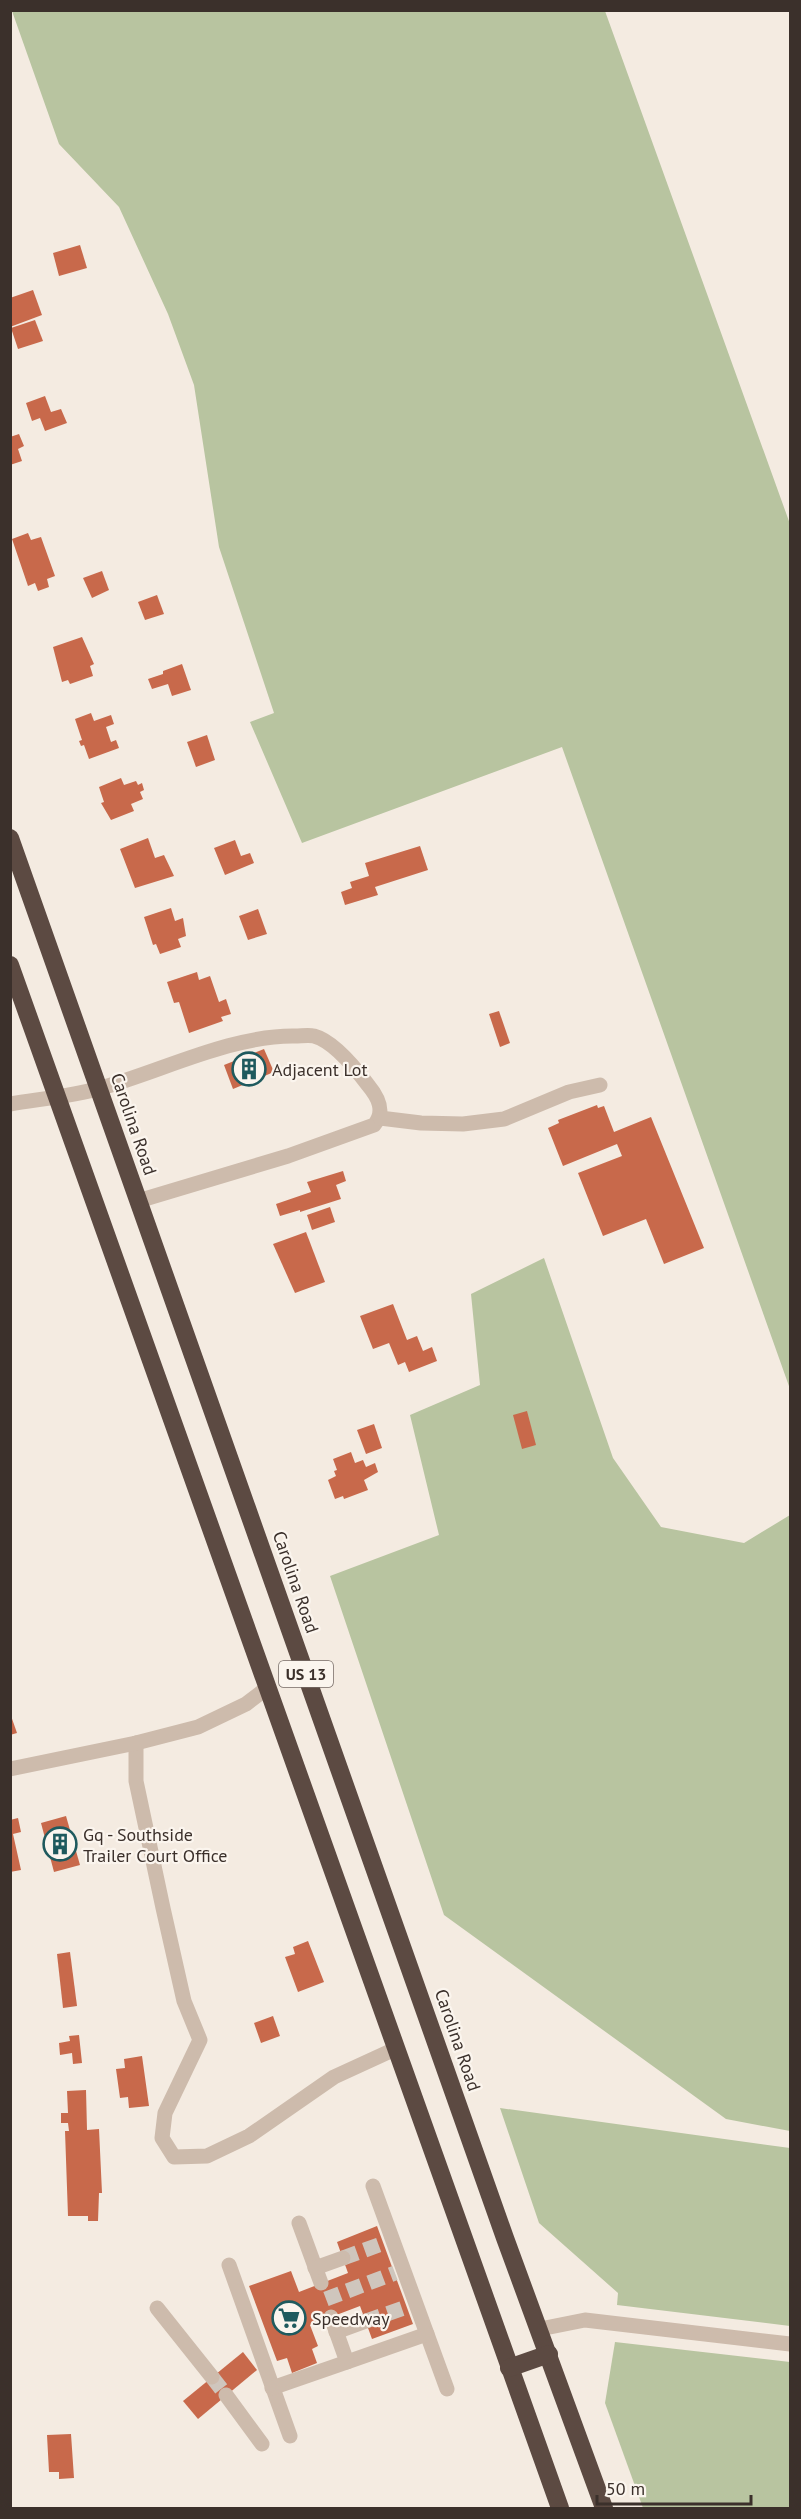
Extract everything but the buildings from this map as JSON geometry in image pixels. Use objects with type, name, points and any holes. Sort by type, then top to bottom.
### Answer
[{"type":"highway","name":"Carolina Road","points":[[10,838],[505,2238],[604,2508]]},
{"type":"highway","name":"US 13","points":[[10,965],[560,2508]]},
{"type":"highway","points":[[509,2368],[549,2354]]},
{"type":"street","points":[[10,1104],[99,1088],[246,1041],[277,1036],[314,1036],[336,1050],[355,1068],[375,1094],[381,1110],[380,1118],[374,1125],[288,1156],[138,1200]]},
{"type":"street","points":[[380,1118],[421,1123],[463,1124],[504,1119],[569,1092],[600,1084]]},
{"type":"street","points":[[10,1769],[136,1743],[198,1727],[217,1720],[246,1704],[267,1688]]},
{"type":"street","points":[[136,1743],[136,1781],[160,1896],[184,2001],[200,2040],[165,2112],[162,2138],[174,2157],[207,2156],[249,2136],[334,2076],[395,2049]]},
{"type":"street","points":[[373,2186],[399,2272],[412,2306],[427,2334],[447,2389]]},
{"type":"street","points":[[299,2223],[321,2283]]},
{"type":"street","points":[[315,2268],[343,2258]]},
{"type":"street","points":[[229,2265],[290,2436]]},
{"type":"street","points":[[157,2308],[212,2377]]},
{"type":"street","points":[[331,2317],[346,2362]]},
{"type":"street","points":[[540,2329],[585,2320],[790,2344]]},
{"type":"street","points":[[336,2332],[366,2321]]},
{"type":"street","points":[[272,2388],[427,2334]]},
{"type":"street","points":[[226,2396],[262,2444]]},
{"type":"green space","points":[[12,11],[605,11],[790,524],[790,1389],[562,747],[302,843],[250,722],[274,713],[219,547],[194,385],[168,314],[119,207],[59,144]]},
{"type":"green space","points":[[544,1258],[613,1458],[661,1527],[744,1543],[790,1515],[790,2131],[726,2119],[444,1915],[330,1576],[439,1535],[410,1415],[480,1385],[471,1294]]},
{"type":"green space","points":[[500,2108],[790,2148],[790,2326],[617,2305],[618,2293],[539,2223]]},
{"type":"green space","points":[[615,2342],[790,2362],[790,2508],[643,2508],[605,2403]]},
{"type":"tunnel","points":[[343,2258],[384,2243]]},
{"type":"tunnel","points":[[326,2299],[395,2273]]},
{"type":"tunnel","points":[[366,2321],[407,2307]]},
{"type":"tunnel","points":[[212,2377],[226,2395]]},
{"type":"place","name":"Adjacent Lot","points":[[249,1069]]},
{"type":"place","name":"Gq - Southside Trailer Court Office","points":[[60,1844]]},
{"type":"place","name":"Speedway","points":[[289,2318]]}]
